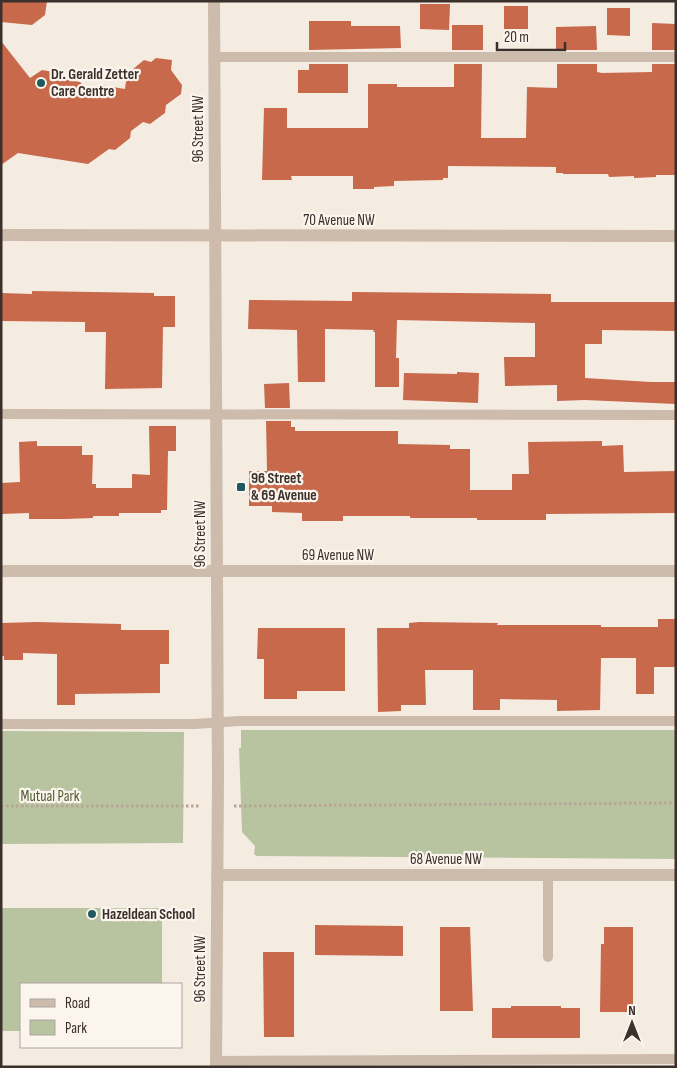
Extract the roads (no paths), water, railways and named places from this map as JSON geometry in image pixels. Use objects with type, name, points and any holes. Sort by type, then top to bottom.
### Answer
[{"type":"street","name":"96 Street NW","points":[[214,1],[217,572],[216,1064]]},
{"type":"street","name":"70 Avenue NW","points":[[1,236],[676,236]]},
{"type":"street","name":"69 Avenue NW","points":[[1,571],[676,571]]},
{"type":"street","name":"68 Avenue NW","points":[[217,875],[676,875]]},
{"type":"lane","points":[[214,57],[676,58]]},
{"type":"lane","points":[[1,414],[676,414]]},
{"type":"lane","points":[[1,724],[676,721]]},
{"type":"lane","points":[[548,875],[548,957]]},
{"type":"lane","points":[[216,1064],[676,1059]]},
{"type":"place","name":"Dr. Gerald Zetter Care Centre","points":[[41,83]]},
{"type":"place","name":"96 Street & 69 Avenue","points":[[241,487]]},
{"type":"place","name":"Hazeldean School","points":[[92,914]]},
{"type":"park label","name":"Mutual Park","points":[[50,796]]}]
